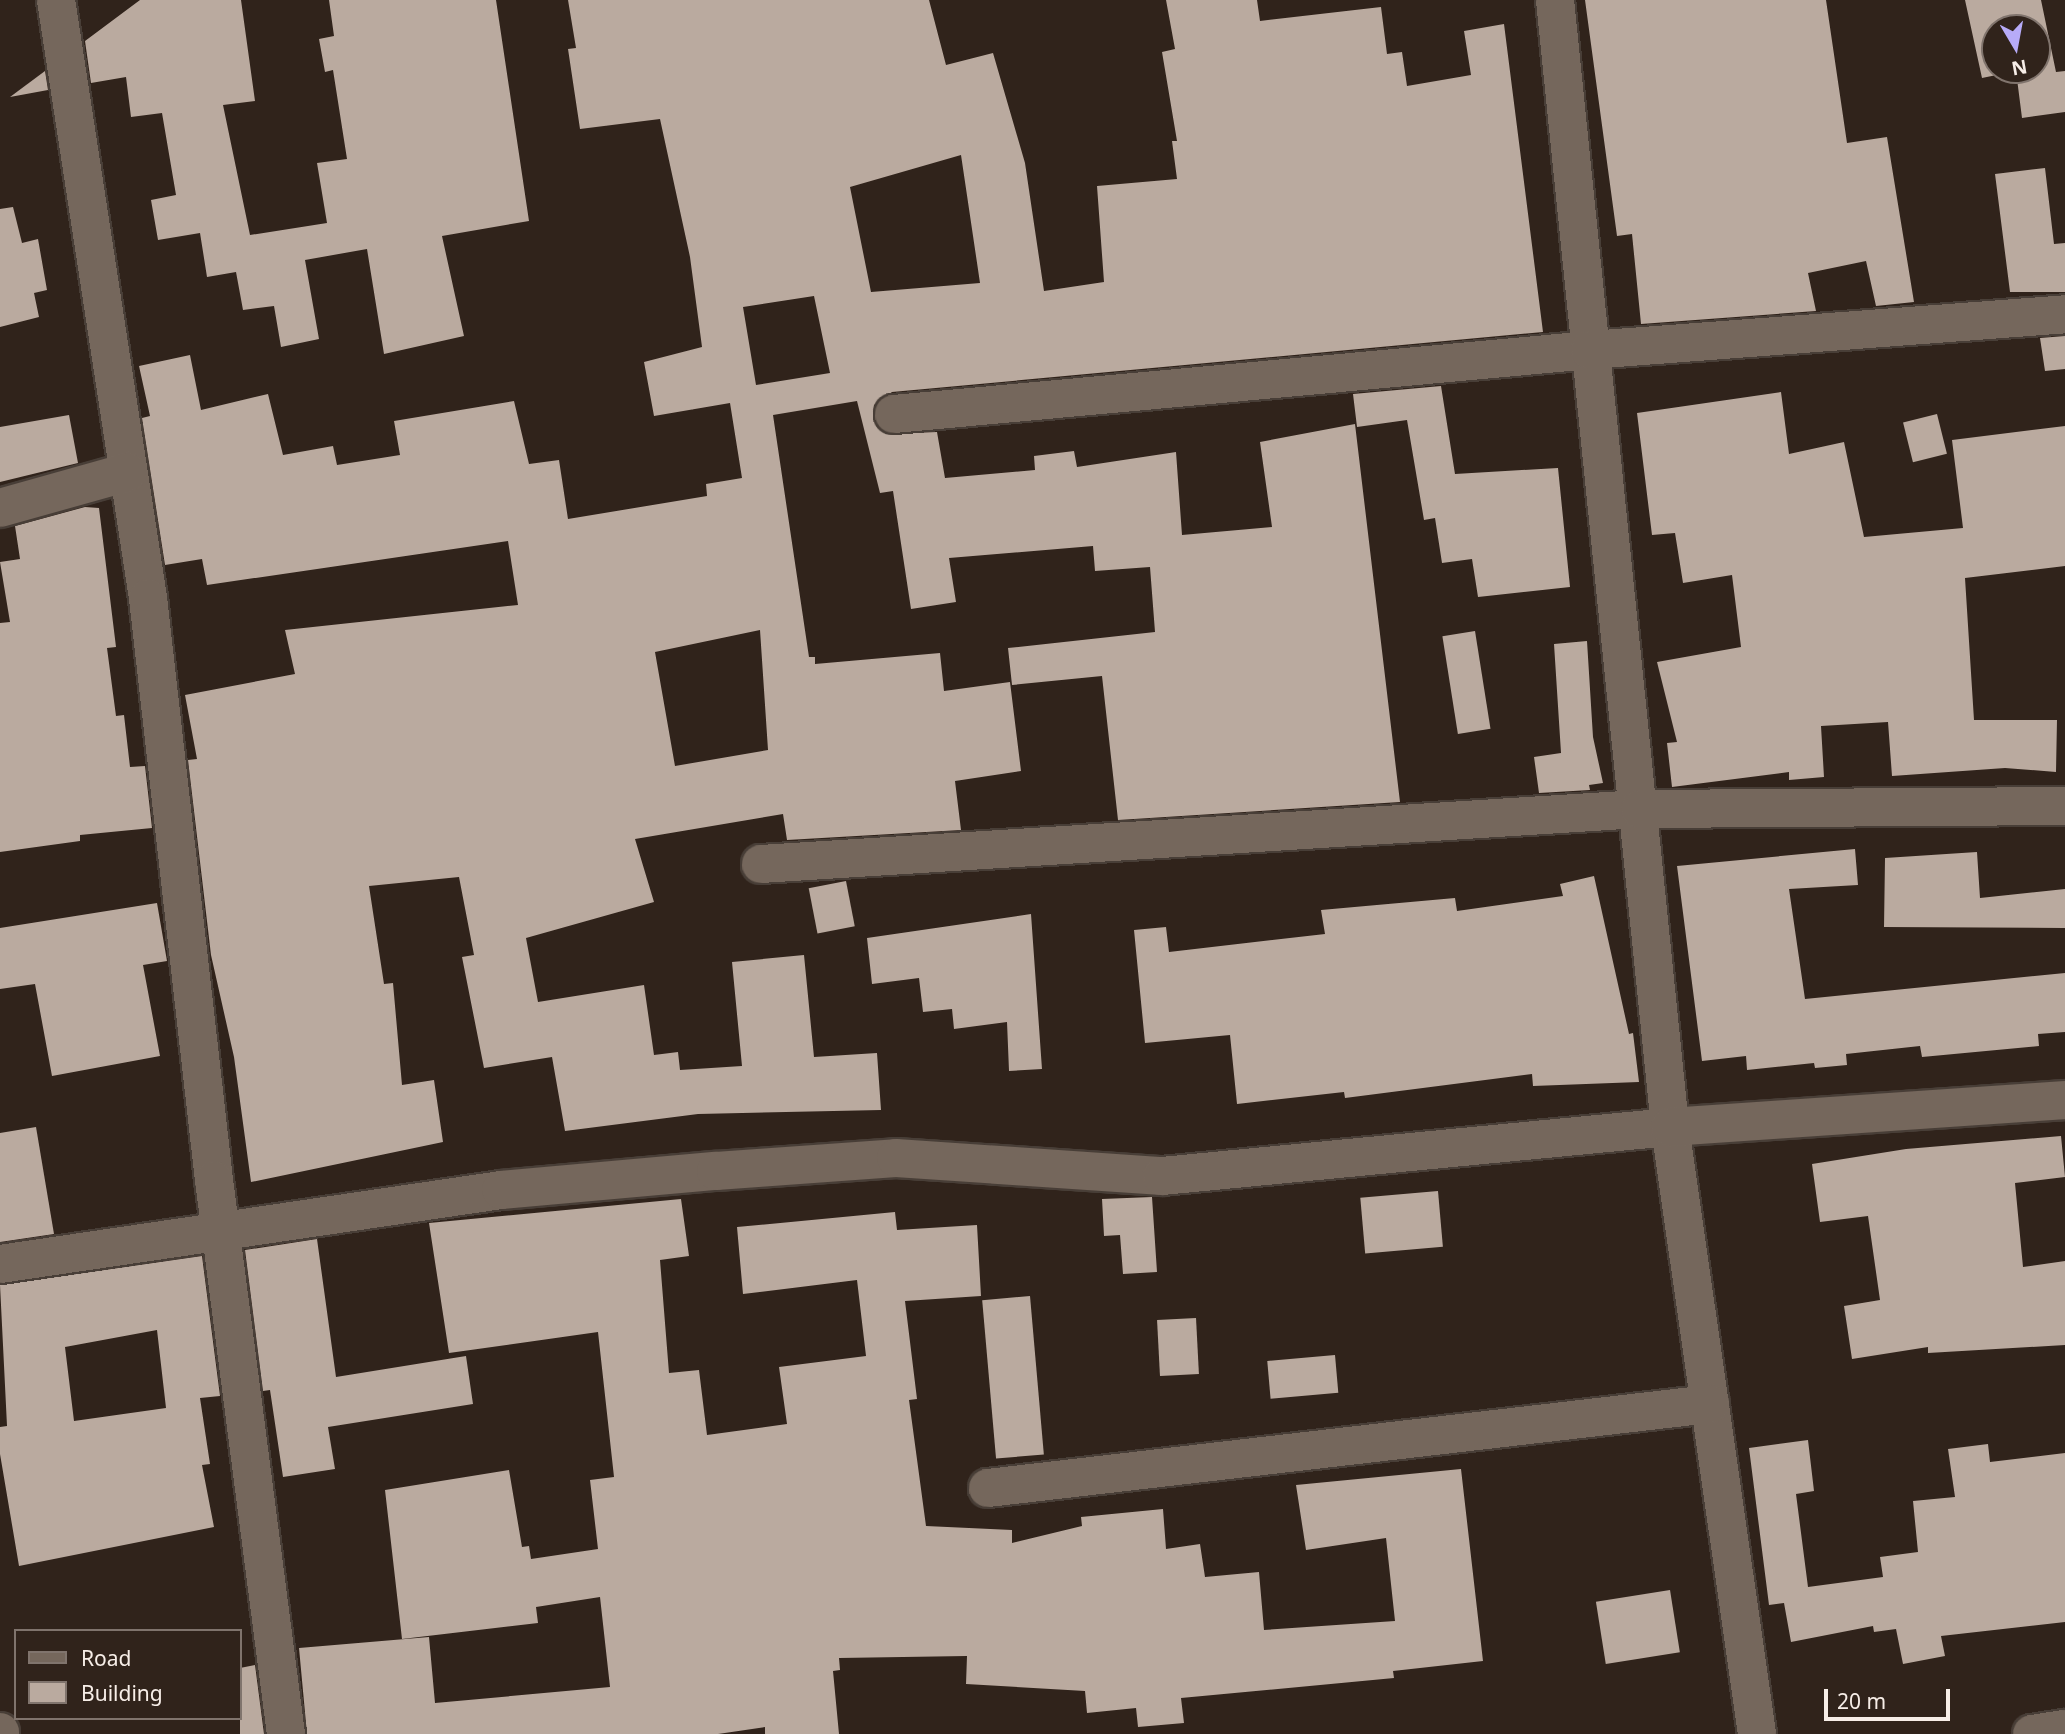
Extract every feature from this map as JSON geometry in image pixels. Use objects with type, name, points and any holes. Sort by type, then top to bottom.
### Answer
[{"type":"street","points":[[56,0],[148,598],[222,1230],[286,1734]]},
{"type":"street","points":[[1555,0],[1640,809],[1670,1127],[1757,1734]]},
{"type":"street","points":[[894,414],[1590,351],[2065,314]]},
{"type":"street","points":[[0,508],[128,471]]},
{"type":"street","points":[[761,864],[1640,809],[2065,806]]},
{"type":"street","points":[[0,1264],[500,1190],[785,1166],[896,1158],[1161,1176],[1670,1127],[2065,1100]]},
{"type":"street","points":[[988,1488],[1710,1404]]},
{"type":"street","points":[[2032,1734],[2065,1729]]},
{"type":"building","points":[[140,0],[241,0],[255,101],[223,105],[250,235],[327,223],[317,163],[347,159],[333,70],[325,72],[319,39],[334,36],[329,0],[496,0],[529,221],[442,236],[464,336],[384,354],[367,249],[305,260],[319,339],[281,347],[274,306],[243,310],[236,272],[207,277],[200,233],[158,240],[151,200],[176,195],[162,113],[131,117],[126,77],[91,83],[85,41]]},
{"type":"building","points":[[568,0],[929,0],[946,65],[993,53],[1025,163],[1044,291],[1104,282],[1097,186],[1177,179],[1172,141],[1177,141],[1162,52],[1175,49],[1166,0],[1257,0],[1260,21],[1381,7],[1387,54],[1402,52],[1407,86],[1471,75],[1464,31],[1504,24],[1543,332],[892,392],[874,405],[876,426],[886,434],[937,432],[945,478],[1035,470],[1034,456],[1074,451],[1077,467],[1176,452],[1182,535],[1272,527],[1260,442],[1355,424],[1400,802],[1118,820],[1102,676],[1012,685],[1008,648],[1155,632],[1150,567],[1095,571],[1093,546],[949,558],[956,602],[911,609],[893,491],[880,493],[857,401],[773,415],[809,657],[815,657],[815,664],[940,653],[944,691],[1010,682],[1021,771],[955,781],[961,830],[787,840],[783,814],[635,839],[654,902],[526,938],[538,1002],[644,985],[654,1055],[678,1052],[680,1070],[742,1066],[732,962],[804,955],[814,1057],[877,1053],[881,1110],[698,1114],[565,1131],[552,1057],[484,1068],[462,957],[474,955],[459,877],[369,886],[384,984],[393,983],[402,1085],[434,1080],[443,1142],[251,1182],[234,1057],[211,955],[188,760],[197,759],[185,695],[295,674],[285,630],[518,605],[508,541],[207,585],[202,559],[165,565],[142,418],[150,416],[139,366],[190,355],[201,410],[268,394],[283,455],[333,446],[337,465],[400,455],[394,421],[514,401],[529,464],[559,460],[568,519],[707,496],[706,484],[742,478],[730,403],[654,416],[644,362],[702,347],[690,257],[660,119],[580,129],[568,49],[576,48]],"holes":[[[961,155],[980,283],[871,292],[850,187]],[[814,296],[830,373],[756,385],[743,307]],[[760,630],[768,750],[675,766],[655,652]]]},
{"type":"building","points":[[1585,0],[1826,0],[1847,143],[1887,137],[1914,302],[1876,306],[1866,261],[1808,273],[1816,311],[1641,324],[1632,234],[1617,236]]},
{"type":"building","points":[[1965,0],[2041,0],[2044,14],[1981,14],[1981,73]]},
{"type":"building","points":[[2051,48],[2056,72],[2065,71],[2065,112],[2022,118],[2018,84],[2051,84]]},
{"type":"building","points":[[45,71],[48,90],[10,97]]},
{"type":"building","points":[[2045,168],[2054,244],[2065,243],[2065,292],[2010,292],[1995,174]]},
{"type":"building","points":[[13,207],[22,243],[38,239],[47,290],[34,293],[39,317],[0,327],[0,209]]},
{"type":"building","points":[[2065,336],[2065,369],[2045,371],[2040,338]]},
{"type":"building","points":[[1441,386],[1455,474],[1558,468],[1570,587],[1478,597],[1472,559],[1442,563],[1435,518],[1424,520],[1407,420],[1357,427],[1353,394]]},
{"type":"building","points":[[1781,392],[1789,454],[1844,442],[1864,537],[1963,528],[1952,440],[2065,426],[2065,566],[1965,578],[1974,720],[2057,720],[2056,772],[2005,768],[1892,776],[1888,722],[1821,726],[1824,777],[1789,780],[1789,772],[1672,787],[1667,743],[1677,742],[1657,662],[1741,647],[1732,575],[1683,583],[1675,533],[1652,535],[1637,413]]},
{"type":"building","points":[[1937,414],[1947,454],[1913,462],[1903,422]]},
{"type":"building","points":[[69,415],[78,463],[0,482],[0,427]]},
{"type":"building","points":[[85,507],[99,508],[116,647],[107,648],[116,716],[124,715],[130,767],[145,766],[152,828],[80,835],[80,841],[0,852],[0,623],[10,622],[0,562],[20,559],[15,526]]},
{"type":"building","points":[[1475,631],[1490,729],[1458,734],[1442,636]]},
{"type":"building","points":[[1587,641],[1593,737],[1603,783],[1589,785],[1590,790],[1539,793],[1534,757],[1561,753],[1554,644]]},
{"type":"building","points":[[1855,849],[1858,885],[1789,889],[1805,999],[2065,973],[2065,1032],[2038,1034],[2039,1046],[1922,1057],[1920,1046],[1846,1054],[1847,1065],[1815,1068],[1814,1063],[1747,1070],[1746,1056],[1702,1061],[1677,866]]},
{"type":"building","points":[[1977,852],[1980,898],[2065,889],[2065,928],[1884,927],[1885,858]]},
{"type":"building","points":[[1594,876],[1629,1034],[1633,1033],[1639,1082],[1533,1086],[1532,1074],[1345,1098],[1344,1092],[1237,1104],[1230,1035],[1145,1043],[1134,930],[1166,927],[1169,952],[1325,934],[1321,910],[1455,898],[1457,911],[1563,896],[1560,884]]},
{"type":"building","points":[[846,881],[855,926],[817,933],[809,888]]},
{"type":"building","points":[[157,903],[167,961],[143,965],[160,1056],[52,1076],[35,984],[0,989],[0,928]]},
{"type":"building","points":[[1031,914],[1042,1069],[1009,1071],[1007,1022],[954,1029],[952,1009],[923,1012],[919,978],[872,984],[867,938]]},
{"type":"building","points":[[36,1127],[54,1234],[0,1242],[0,1133]]},
{"type":"building","points":[[2061,1136],[2065,1177],[2015,1183],[2023,1267],[2065,1261],[2065,1345],[1928,1353],[1928,1347],[1852,1359],[1844,1306],[1880,1300],[1868,1216],[1820,1222],[1812,1164],[1906,1149]]},
{"type":"building","points":[[1438,1191],[1443,1247],[1365,1254],[1360,1198]]},
{"type":"building","points":[[1152,1197],[1157,1272],[1123,1274],[1120,1235],[1104,1236],[1102,1199]]},
{"type":"building","points":[[681,1199],[689,1256],[660,1260],[669,1373],[699,1370],[707,1435],[787,1424],[779,1367],[866,1356],[857,1280],[743,1294],[737,1227],[895,1212],[897,1230],[977,1225],[981,1296],[905,1301],[917,1399],[909,1400],[926,1526],[1012,1530],[1012,1543],[1082,1526],[1081,1517],[1163,1509],[1166,1549],[1200,1544],[1205,1577],[1259,1572],[1264,1630],[1395,1621],[1386,1538],[1306,1550],[1296,1485],[1461,1469],[1483,1661],[1393,1671],[1394,1678],[1181,1698],[1184,1723],[1138,1727],[1136,1708],[1087,1713],[1085,1691],[966,1684],[967,1656],[839,1658],[840,1670],[833,1671],[839,1734],[765,1734],[765,1727],[718,1734],[307,1734],[299,1648],[429,1637],[435,1703],[610,1687],[600,1597],[536,1607],[538,1623],[402,1639],[385,1490],[509,1470],[522,1547],[529,1546],[531,1559],[598,1549],[590,1480],[614,1477],[598,1332],[449,1353],[429,1223]]},
{"type":"building","points":[[317,1239],[336,1377],[466,1356],[473,1404],[328,1427],[335,1469],[283,1477],[270,1390],[263,1391],[245,1250]]},
{"type":"building","points":[[202,1256],[220,1396],[200,1398],[210,1464],[202,1465],[214,1527],[19,1566],[0,1454],[0,1427],[7,1426],[0,1285]],"holes":[[[157,1330],[166,1408],[74,1421],[65,1347]]]},
{"type":"building","points":[[1030,1296],[1044,1454],[996,1459],[982,1300]]},
{"type":"building","points":[[1196,1318],[1199,1374],[1160,1376],[1157,1320]]},
{"type":"building","points":[[1335,1355],[1338,1393],[1271,1399],[1267,1361]]},
{"type":"building","points":[[1808,1440],[1814,1491],[1796,1494],[1808,1587],[1883,1577],[1880,1557],[1918,1552],[1913,1501],[1955,1497],[1948,1449],[1988,1444],[1990,1462],[2065,1453],[2065,1622],[1941,1636],[1945,1656],[1903,1664],[1896,1629],[1874,1632],[1873,1626],[1791,1642],[1784,1603],[1769,1605],[1749,1448]]},
{"type":"building","points":[[1670,1590],[1680,1652],[1606,1664],[1596,1602]]},
{"type":"building","points":[[255,1665],[264,1734],[240,1734],[242,1668]]}]
